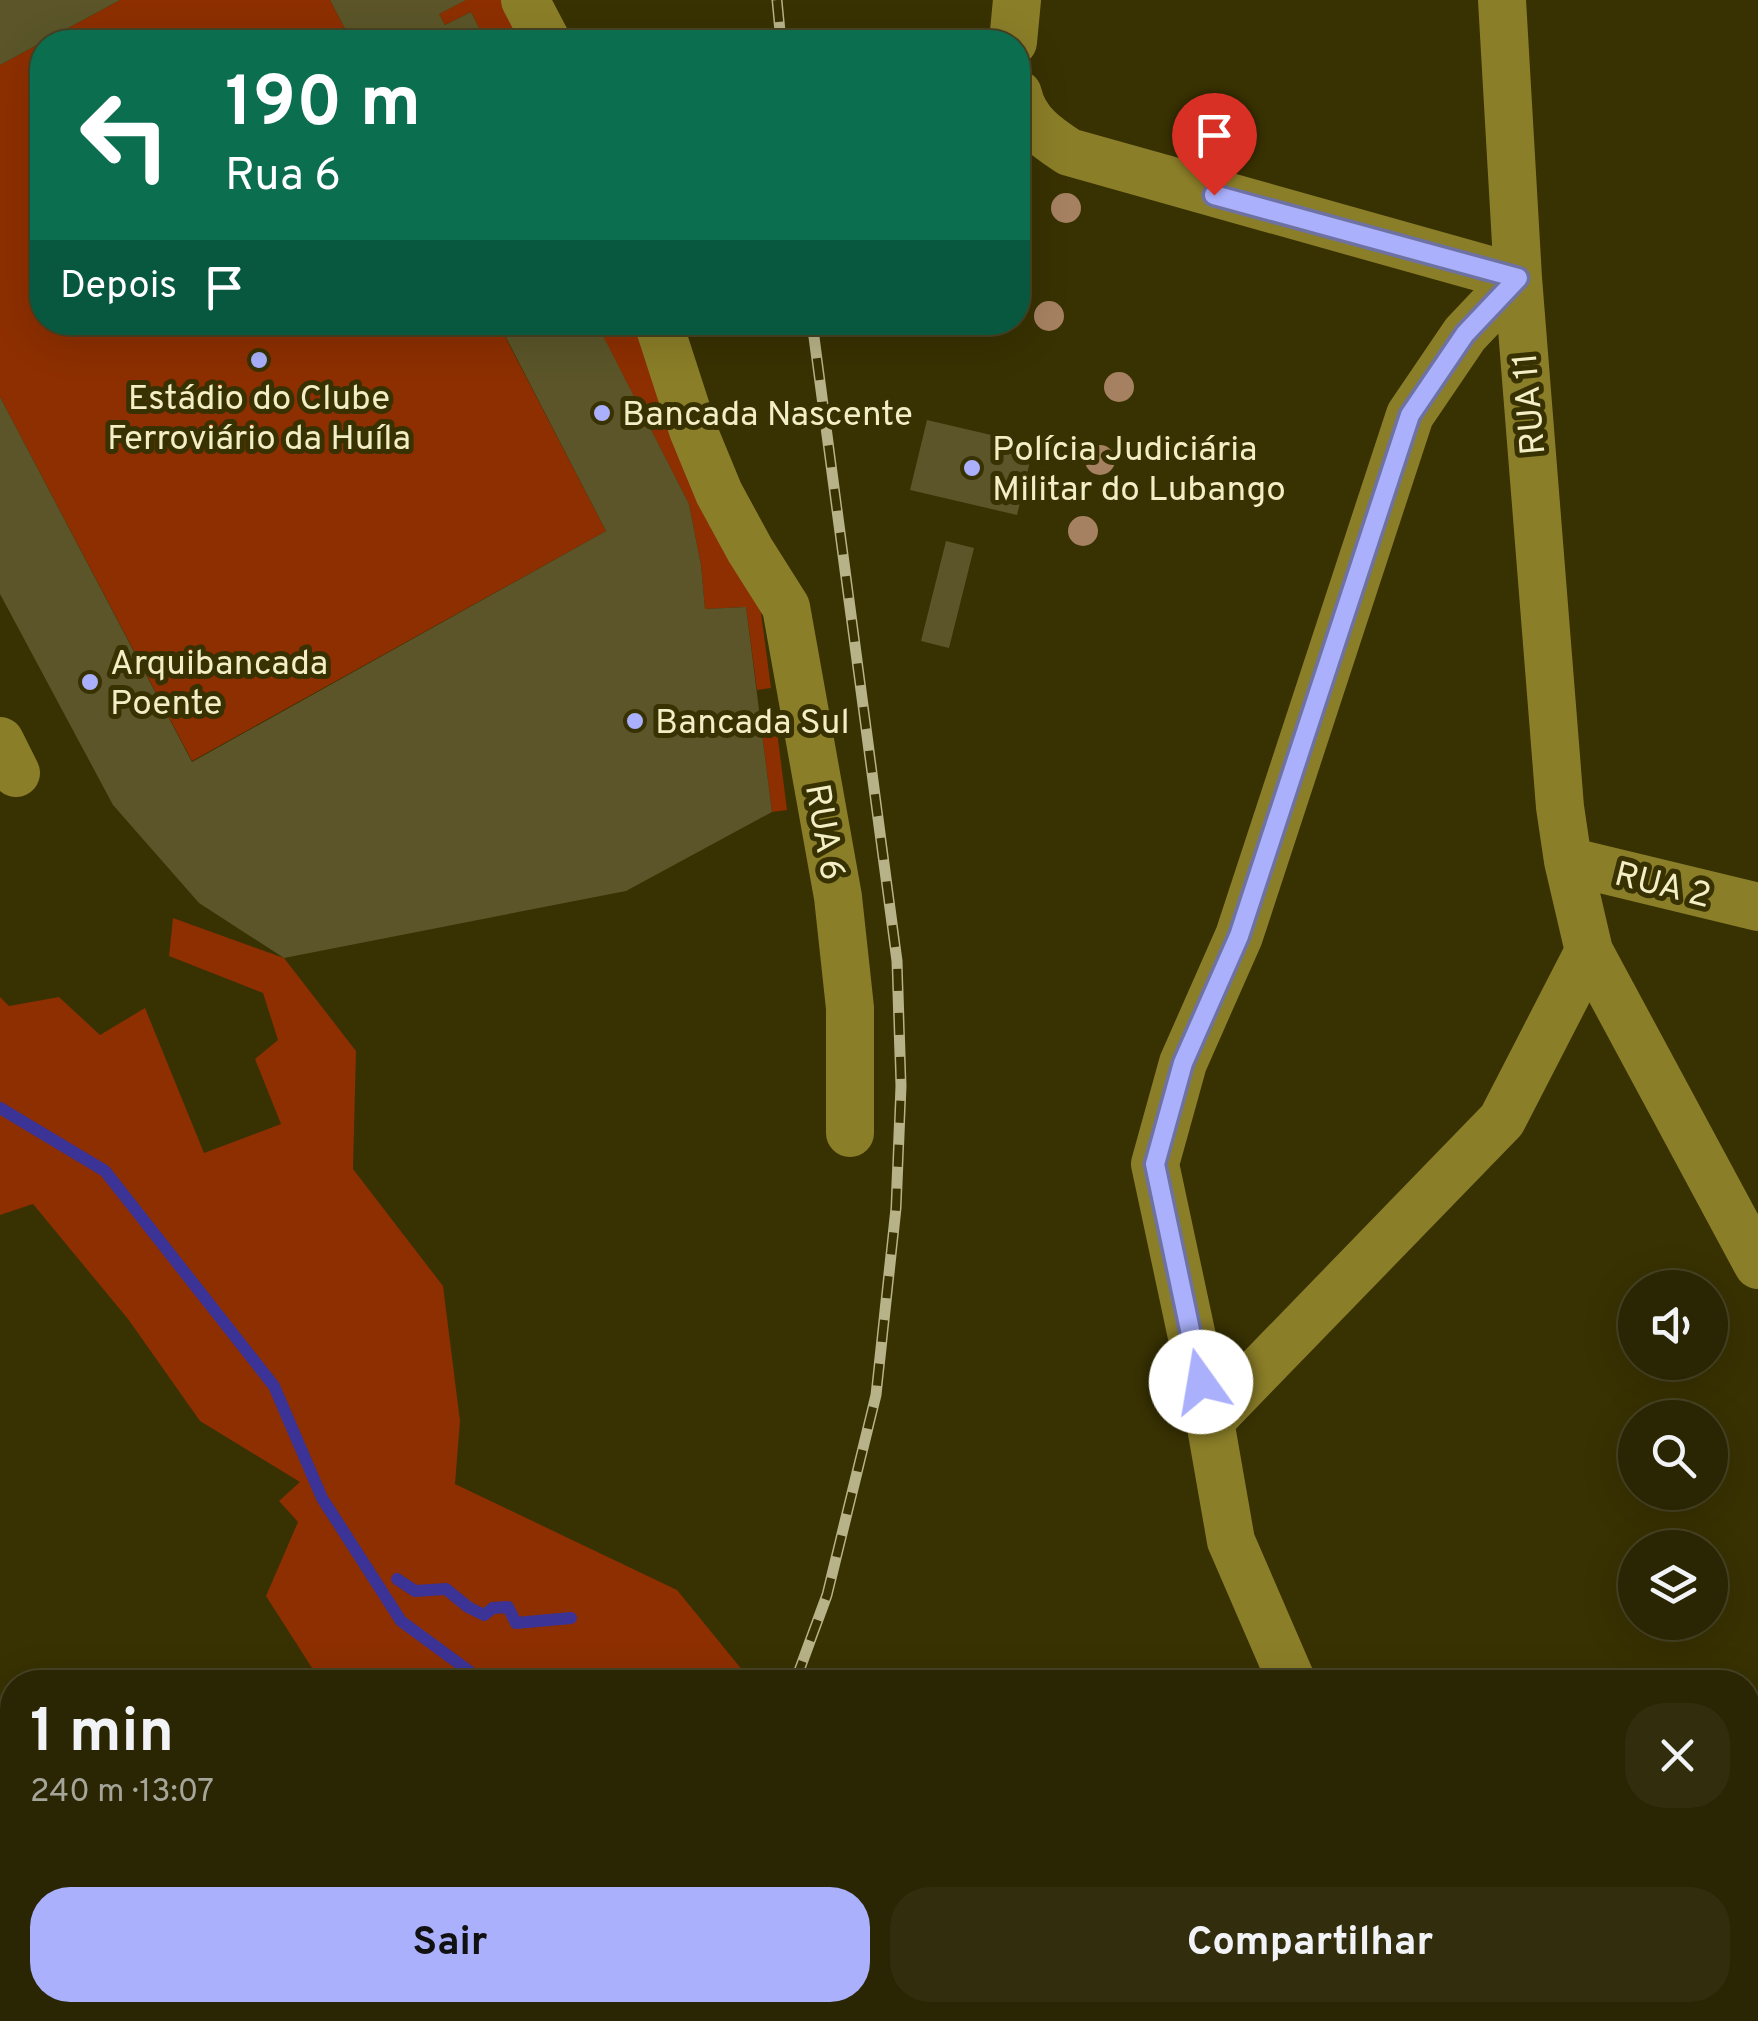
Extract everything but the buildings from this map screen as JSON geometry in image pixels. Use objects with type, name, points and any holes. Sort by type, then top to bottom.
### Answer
[{"type":"street","points":[[525,0],[541,30]]},
{"type":"street","name":"RUA 11","points":[[1502,0],[1518,278],[1560,807],[1568,861],[1589,951],[1758,1265]]},
{"type":"street","points":[[1030,119],[1040,132],[1069,152],[1518,278],[1465,334],[1410,415],[1239,936],[1183,1063],[1155,1164],[1210,1421],[1231,1542],[1287,1670]]},
{"type":"street","name":"RUA 6","points":[[662,335],[719,493],[786,607],[838,897],[850,1008],[850,1133]]},
{"type":"street","name":"RUA 2","points":[[1568,861],[1758,907]]},
{"type":"street","points":[[1210,1421],[1502,1120],[1589,951]]},
{"type":"shaded area","points":[[120,0],[330,0],[346,30],[64,30]]},
{"type":"shaded area","points":[[465,0],[505,0],[520,30],[480,30],[471,12],[445,25],[439,14]]},
{"type":"shaded area","name":"Estádio do Clube Ferroviário da Huíla","points":[[30,49],[30,335],[504,335],[606,531],[192,761],[0,397],[0,65]]},
{"type":"shaded area","points":[[602,335],[640,335],[760,605],[771,688],[757,690],[746,607],[705,609],[689,504]]},
{"type":"shaded area","points":[[776,723],[787,810],[772,812],[761,725]]},
{"type":"shaded area","points":[[173,918],[284,958],[356,1051],[353,1169],[443,1286],[460,1421],[455,1484],[677,1590],[742,1670],[313,1670],[266,1596],[298,1522],[279,1501],[300,1482],[200,1421],[128,1319],[33,1204],[0,1215],[0,997],[9,1006],[59,997],[100,1035],[145,1008],[204,1153],[281,1124],[255,1059],[278,1040],[263,993],[169,956]]},
{"type":"waterway","points":[[0,1108],[105,1171],[274,1386],[322,1498],[401,1621],[468,1670]]},
{"type":"waterway","points":[[397,1579],[415,1591],[446,1589],[484,1615],[493,1608],[508,1607],[516,1623],[571,1618]]},
{"type":"railway","points":[[777,0],[780,30]]},
{"type":"railway","points":[[799,1670],[827,1595],[876,1395],[896,1208],[901,1086],[897,961],[814,335]]},
{"type":"place","name":"Estádio do Clube Ferroviário da Huíla","points":[[259,360]]},
{"type":"place","name":"Bancada Nascente","points":[[602,413]]},
{"type":"place","name":"Polícia Judiciária Militar do Lubango","points":[[972,468]]},
{"type":"place","name":"Arquibancada Poente","points":[[90,682]]},
{"type":"place","name":"Bancada Sul","points":[[635,721]]},
{"type":"route","points":[[1201,1382],[1155,1164],[1183,1063],[1239,936],[1410,415],[1465,334],[1518,278],[1214,195]]}]
